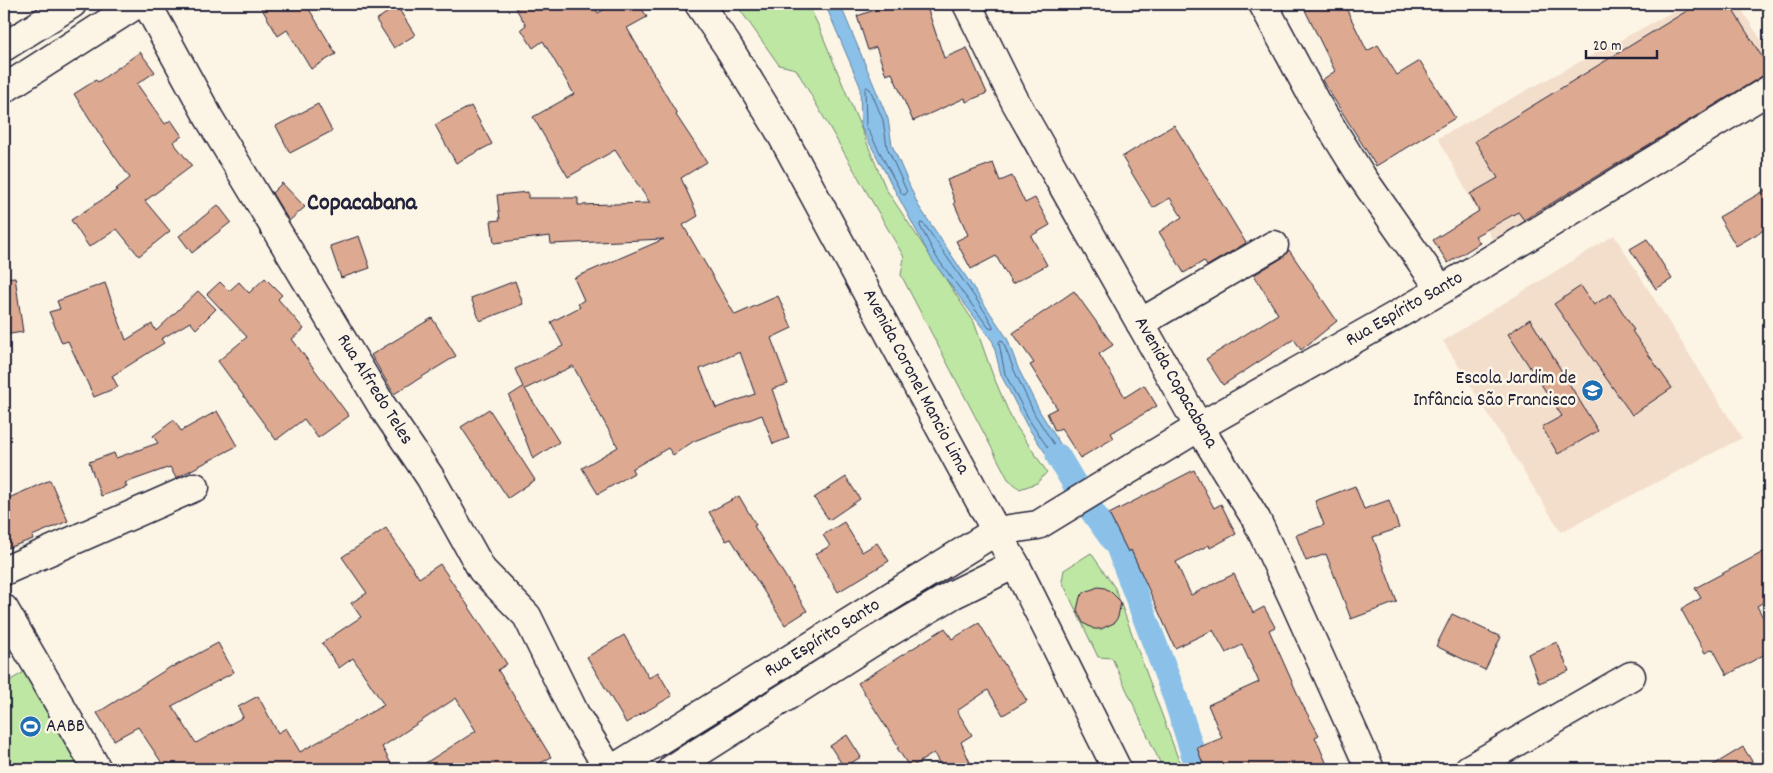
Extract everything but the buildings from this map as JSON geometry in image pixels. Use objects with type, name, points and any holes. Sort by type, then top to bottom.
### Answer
[{"type":"street","points":[[4,47],[72,4]]},
{"type":"street","points":[[4,89],[137,4]]},
{"type":"street","name":"Rua Alfredo Teles","points":[[147,4],[209,118],[377,398],[430,477],[482,570],[527,616],[575,714],[609,769]]},
{"type":"street","name":"Avenida Coronel Mancio Lima","points":[[699,4],[728,45],[779,130],[1015,564],[1118,769]]},
{"type":"street","name":"Avenida Copacabana","points":[[967,4],[1015,101],[1198,426],[1256,519],[1370,769]]},
{"type":"street","points":[[1263,4],[1316,103],[1362,177],[1441,290]]},
{"type":"street","name":"Rua Espírito Santo","points":[[613,769],[996,531],[1038,525],[1198,426],[1441,290],[1769,90]]},
{"type":"street","points":[[1140,323],[1274,245]]},
{"type":"street","points":[[4,571],[195,487]]},
{"type":"street","name":"Rua Espírito Santo","points":[[672,769],[871,643],[954,594],[1015,564],[1038,525]]},
{"type":"street","points":[[4,610],[97,769]]},
{"type":"street","points":[[1469,769],[1631,676]]},
{"type":"shaded area","points":[[1687,4],[1738,4],[1769,52],[1769,73],[1494,243],[1438,138]]},
{"type":"shaded area","name":"Escola Jardim de Infância São Francisco","points":[[1614,235],[1742,438],[1561,532],[1443,341]]},
{"type":"green space","points":[[736,4],[808,4],[886,189],[974,322],[992,373],[1012,420],[1047,472],[1037,483],[1020,489],[1008,479],[901,275],[904,257],[796,69],[779,65]]},
{"type":"green space","points":[[1091,553],[1115,588],[1182,769],[1163,769],[1112,658],[1098,657],[1062,581],[1064,570]]},
{"type":"green space","name":"AABB","points":[[24,672],[81,769],[4,769],[4,684]]},
{"type":"water","points":[[825,4],[840,4],[888,119],[892,145],[918,205],[1007,338],[1018,368],[1040,412],[1083,480],[1070,489],[1027,426],[1001,375],[993,342],[932,260],[861,127],[860,86]]},
{"type":"waterway","points":[[1058,456],[1084,500],[1118,547],[1175,697],[1198,769]]},
{"type":"place","name":"Escola Jardim de Infância São Francisco","points":[[1592,390]]},
{"type":"place","name":"AABB","points":[[30,727]]},
{"type":"district","name":"Copacabana","points":[[362,204]]}]
